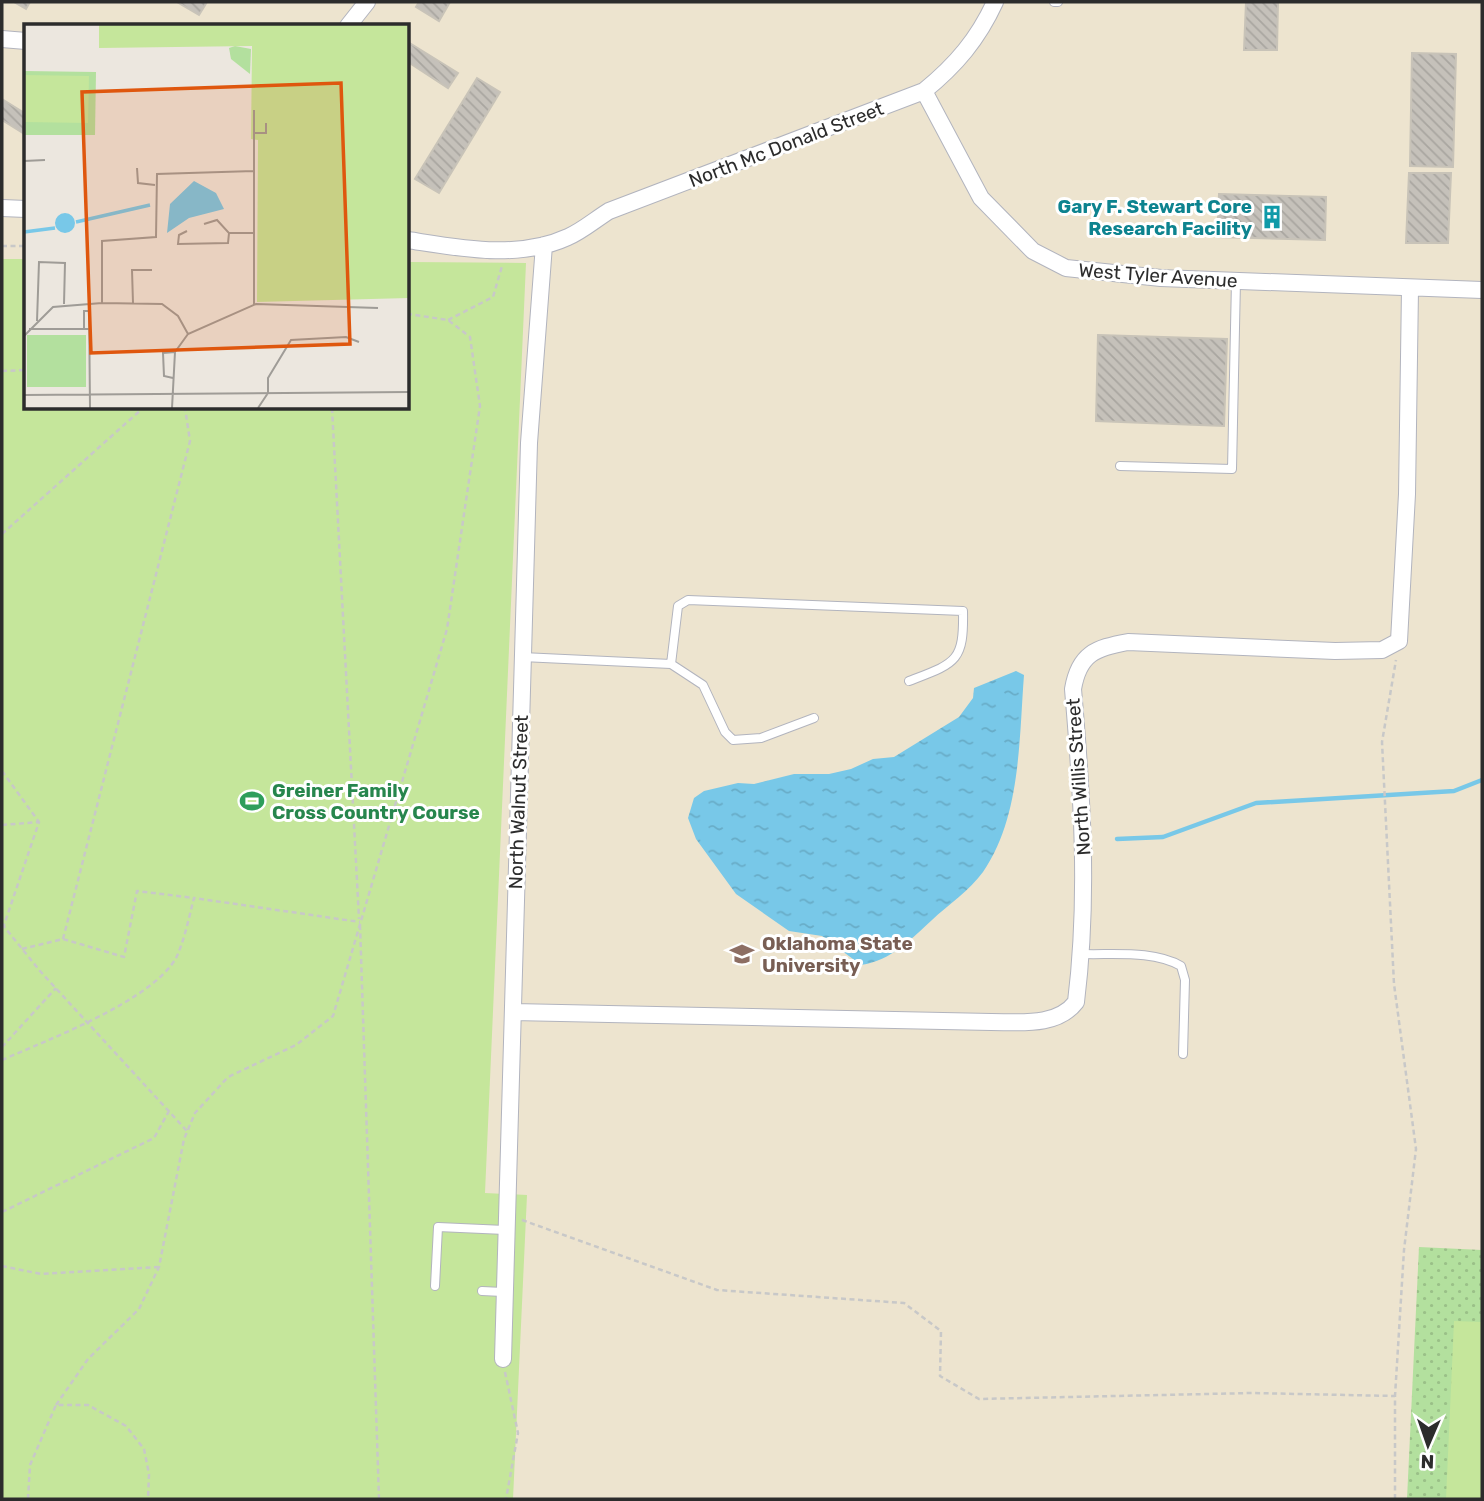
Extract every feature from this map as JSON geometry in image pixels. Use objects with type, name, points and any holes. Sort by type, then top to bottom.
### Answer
[{"type":"street","points":[[350,24],[367,2]]},
{"type":"street","name":"North Mc Donald Street","points":[[544,245],[568,237],[609,211],[924,91],[953,67],[982,29],[996,2]]},
{"type":"street","points":[[2,39],[24,41]]},
{"type":"street","name":"West Tyler Avenue","points":[[924,91],[981,198],[1033,251],[1066,268],[1161,278],[1482,290]]},
{"type":"street","points":[[2,208],[24,209]]},
{"type":"street","points":[[410,240],[472,250],[531,249],[544,245]]},
{"type":"street","name":"North Walnut Street","points":[[503,1359],[529,443],[544,245]]},
{"type":"street","points":[[1399,641],[1407,494],[1410,289]]},
{"type":"street","name":"North Willis Street","points":[[513,1012],[1042,1022],[1069,1012],[1076,1002],[1082,954],[1083,812],[1073,689],[1076,672],[1090,654],[1103,647],[1128,642],[1335,651],[1382,650],[1399,641]]},
{"type":"lane","points":[[1119,466],[1232,469],[1236,281]]},
{"type":"lane","points":[[671,664],[675,617],[678,606],[688,600],[963,611],[963,644],[956,658],[909,681]]},
{"type":"lane","points":[[522,657],[671,664],[704,685],[725,732],[733,740],[761,738],[814,718]]},
{"type":"lane","points":[[1082,954],[1151,956],[1169,959],[1181,966],[1185,980],[1183,1054]]},
{"type":"lane","points":[[435,1286],[438,1227],[505,1222]]},
{"type":"lane","points":[[482,1291],[503,1292]]},
{"type":"path","points":[[2,246],[24,247]]},
{"type":"path","points":[[448,320],[494,297],[507,249]]},
{"type":"path","points":[[29,1499],[30,1465],[57,1405],[88,1359],[139,1309],[159,1267],[187,1131],[195,1113],[228,1077],[296,1045],[334,1016],[446,629],[480,406],[470,337],[448,320],[410,314]]},
{"type":"path","points":[[2,371],[24,370]]},
{"type":"path","points":[[2,534],[141,410]]},
{"type":"path","points":[[63,939],[190,441],[185,410]]},
{"type":"path","points":[[332,410],[360,922],[379,1499]]},
{"type":"path","points":[[1395,1499],[1395,1396],[1404,1250],[1416,1149],[1394,984],[1382,742],[1399,641]]},
{"type":"path","points":[[2,771],[40,821]]},
{"type":"path","points":[[40,821],[3,925],[22,950],[187,1131]]},
{"type":"path","points":[[2,825],[40,821]]},
{"type":"path","points":[[22,950],[63,939],[124,957],[137,891],[360,922]]},
{"type":"path","points":[[2,1060],[88,1022],[158,979],[176,956],[194,898]]},
{"type":"path","points":[[2,1047],[56,988]]},
{"type":"path","points":[[2,1212],[154,1138],[169,1111]]},
{"type":"path","points":[[505,1222],[717,1290],[904,1303],[941,1331],[940,1376],[979,1399],[1252,1393],[1395,1396]]},
{"type":"path","points":[[2,1266],[41,1274],[159,1267]]},
{"type":"path","points":[[503,1359],[518,1433],[506,1499]]},
{"type":"path","points":[[57,1405],[88,1405],[126,1426],[144,1449],[149,1474],[148,1499]]},
{"type":"shaded area","name":"Oklahoma State University","points":[[2,2],[1482,2],[1482,1499],[2,1499]]},
{"type":"green space","name":"Greiner Family Cross Country Course","points":[[2,259],[24,259],[24,410],[410,410],[410,262],[526,263],[485,1193],[527,1195],[513,1499],[2,1499]]},
{"type":"green space","points":[[1419,1247],[1482,1250],[1482,1499],[1407,1499]]},
{"type":"green space","points":[[1454,1321],[1482,1322],[1482,1499],[1446,1499]]},
{"type":"water","points":[[1016,671],[1024,675],[1016,777],[1005,827],[995,850],[972,885],[908,942],[882,959],[861,965],[822,936],[789,931],[736,894],[696,839],[688,818],[694,798],[704,791],[738,783],[754,784],[794,774],[829,774],[851,769],[873,759],[894,757],[959,717],[973,698],[974,688]]},
{"type":"building","points":[[14,2],[30,2],[26,9]]},
{"type":"building","points":[[177,2],[207,2],[199,15]]},
{"type":"building","points":[[419,2],[450,2],[439,21],[416,7]]},
{"type":"building","points":[[1246,2],[1278,2],[1277,50],[1244,50]]},
{"type":"building","points":[[410,43],[458,73],[448,88],[410,63]]},
{"type":"building","points":[[1412,53],[1456,54],[1453,167],[1410,166]]},
{"type":"building","points":[[477,78],[500,92],[439,193],[415,179]]},
{"type":"building","points":[[2,99],[24,113],[24,134],[2,120]]},
{"type":"building","points":[[1409,173],[1451,173],[1448,243],[1406,243]]},
{"type":"building","name":"Gary F. Stewart Core Research Facility","points":[[1219,194],[1326,197],[1325,240],[1217,237]]},
{"type":"building","points":[[1098,335],[1227,339],[1224,426],[1096,421]]},
{"type":"waterway","points":[[1117,839],[1163,837],[1256,803],[1454,791],[1482,780]]},
{"type":"place","name":"Gary F. Stewart Core Research Facility","points":[[1272,217]]},
{"type":"place","name":"Greiner Family Cross Country Course","points":[[252,801]]},
{"type":"place","name":"Oklahoma State University","points":[[742,954]]}]
